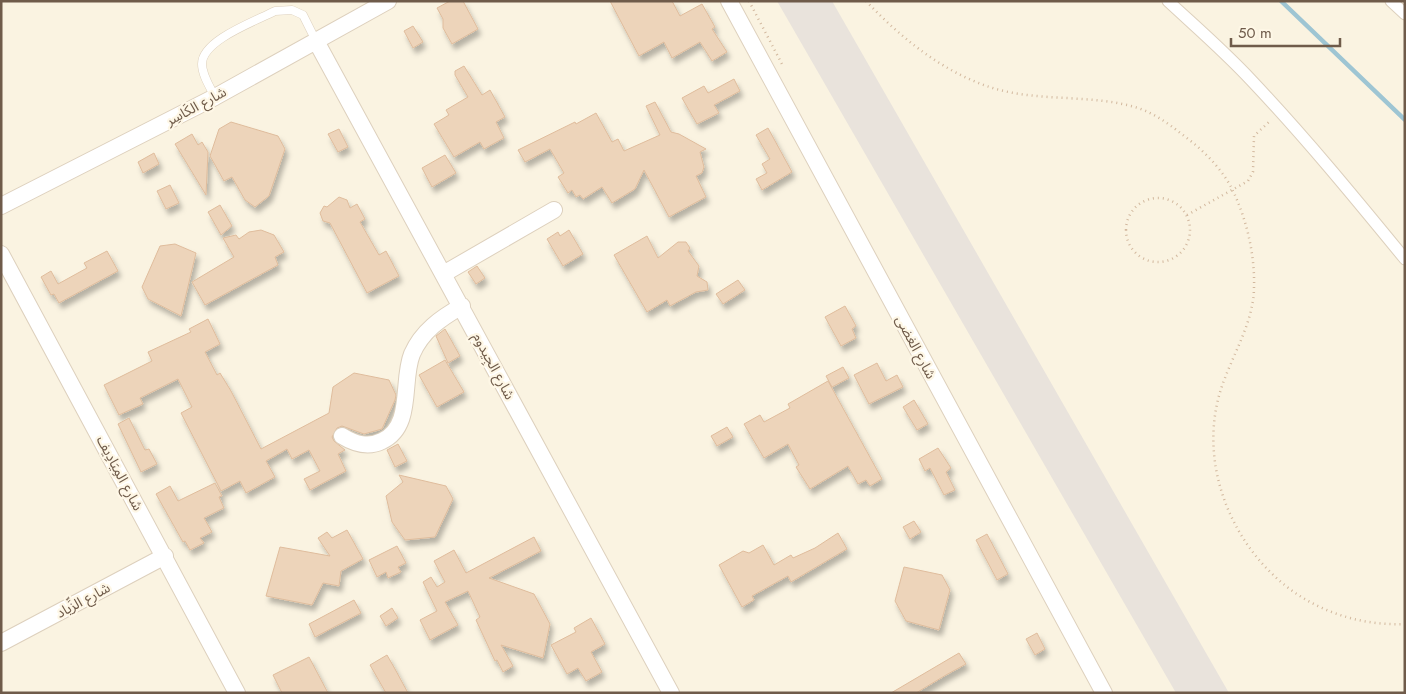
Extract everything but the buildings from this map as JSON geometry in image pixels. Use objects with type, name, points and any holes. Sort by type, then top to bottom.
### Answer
[{"type":"street","name":"شارع الكَاسِر","points":[[1,206],[214,96],[388,1]]},
{"type":"street","name":"شارع الغضى","points":[[729,1],[1104,693]]},
{"type":"street","points":[[1168,1],[1249,78],[1282,113],[1322,158],[1405,259]]},
{"type":"street","points":[[1391,1],[1405,14]]},
{"type":"street","name":"شارع الجِيدوم","points":[[316,40],[445,273],[671,693]]},
{"type":"street","points":[[445,273],[554,210]]},
{"type":"street","name":"شارع المِيَادِيف","points":[[1,254],[238,693]]},
{"type":"street","points":[[342,436],[364,445],[377,444],[397,430],[402,419],[408,369],[412,354],[430,328],[462,306]]},
{"type":"street","name":"شارع الزِّياد","points":[[1,643],[165,556]]},
{"type":"lane","points":[[214,96],[202,64],[204,54],[214,42],[275,11],[286,9],[303,16],[316,40]]},
{"type":"path","points":[[749,1],[787,73]]},
{"type":"path","points":[[866,1],[910,42],[935,60],[965,77],[994,88],[1025,96],[1104,102],[1138,108],[1167,122],[1217,167],[1232,189],[1247,231],[1253,260],[1255,289],[1249,315],[1221,388],[1214,432],[1214,467],[1233,524],[1266,569],[1286,586],[1308,600],[1344,618],[1373,623],[1405,624]]},
{"type":"path","points":[[1187,216],[1248,180],[1254,172],[1254,136],[1282,113]]},
{"type":"path","points":[[1160,198],[1176,203],[1187,216],[1190,232],[1185,248],[1173,259],[1156,263],[1140,258],[1129,245],[1126,228],[1131,212],[1143,201],[1160,198]]},
{"type":"shaded area","points":[[777,1],[832,1],[1229,693],[1176,693]]},
{"type":"waterway","points":[[1281,1],[1405,120]]}]
